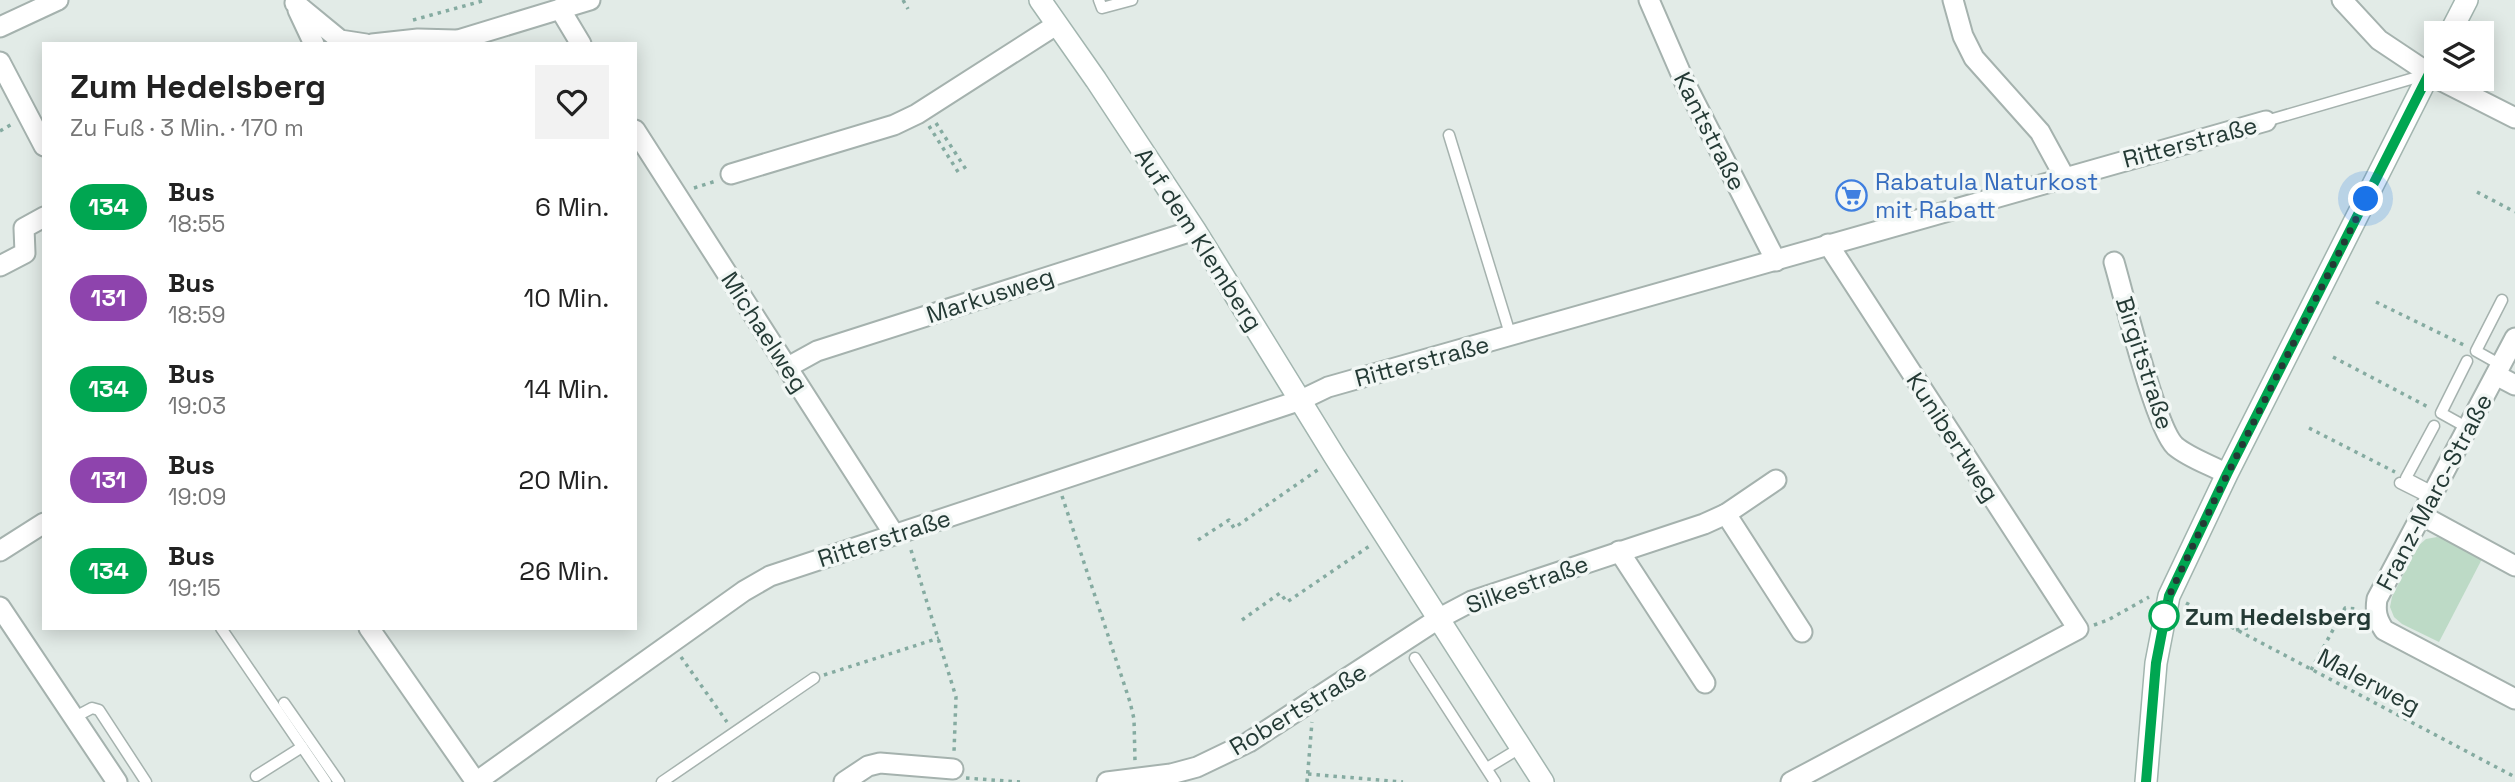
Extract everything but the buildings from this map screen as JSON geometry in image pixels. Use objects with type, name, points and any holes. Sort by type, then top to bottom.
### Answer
[{"type":"street","points":[[0,27],[58,0]]},
{"type":"street","points":[[390,42],[418,39],[450,42],[590,0]]},
{"type":"street","name":"Auf dem Klemberg","points":[[1040,0],[1103,89],[1195,230],[1335,457],[1543,782]]},
{"type":"street","name":"Kantstraße","points":[[1649,0],[1685,83],[1776,261]]},
{"type":"street","points":[[1953,0],[1963,36],[1973,58],[2040,132],[2064,176]]},
{"type":"street","points":[[2342,0],[2379,40],[2424,67]]},
{"type":"street","points":[[2456,21],[2467,0]]},
{"type":"street","points":[[294,2],[312,42]]},
{"type":"street","points":[[294,2],[340,40],[353,42]]},
{"type":"street","points":[[559,9],[580,42]]},
{"type":"street","points":[[731,174],[894,125],[924,110],[1056,25]]},
{"type":"street","points":[[0,62],[42,142]]},
{"type":"street","points":[[2146,782],[2156,663],[2169,596],[2227,474],[2426,91]]},
{"type":"street","points":[[2467,91],[2515,118]]},
{"type":"street","name":"Ritterstraße","points":[[476,782],[744,591],[770,576],[1301,400],[1328,387],[1511,337],[2064,176],[2266,121]]},
{"type":"street","name":"Michaelweg","points":[[637,133],[899,533]]},
{"type":"street","points":[[0,266],[25,253],[24,228],[42,218]]},
{"type":"street","name":"Markusweg","points":[[788,367],[817,351],[1195,230]]},
{"type":"street","name":"Kunibertweg","points":[[1828,244],[2078,629]]},
{"type":"street","name":"Birgitstraße","points":[[2114,262],[2157,411],[2167,436],[2175,446],[2227,474]]},
{"type":"street","name":"Franz-Marc-Straße","points":[[2375,610],[2377,599],[2515,338]]},
{"type":"street","points":[[2499,370],[2515,385]]},
{"type":"street","name":"Silkestraße","points":[[1438,619],[1472,601],[1704,524],[1726,514],[1776,480]]},
{"type":"street","points":[[2428,502],[2515,566]]},
{"type":"street","points":[[1726,514],[1802,632]]},
{"type":"street","points":[[0,551],[42,524]]},
{"type":"street","name":"Silkestraße","points":[[1619,551],[1705,683]]},
{"type":"street","points":[[0,607],[117,782]]},
{"type":"street","points":[[2375,610],[2384,630],[2515,699]]},
{"type":"street","name":"Robertstraße","points":[[1107,782],[1171,774],[1197,767],[1249,742],[1313,703],[1438,619]]},
{"type":"street","points":[[1791,782],[2078,629]]},
{"type":"street","points":[[370,630],[476,782]]},
{"type":"street","points":[[844,782],[868,766],[880,762],[952,776]]},
{"type":"lane","points":[[1099,0],[1102,8],[1132,0]]},
{"type":"lane","name":"Ritterstraße","points":[[2266,121],[2424,76]]},
{"type":"lane","points":[[1449,135],[1511,337]]},
{"type":"lane","points":[[2499,370],[2476,351],[2502,300]]},
{"type":"lane","points":[[2467,361],[2441,413],[2468,428]]},
{"type":"lane","points":[[2428,502],[2403,480],[2434,426]]},
{"type":"lane","points":[[222,630],[326,782]]},
{"type":"lane","points":[[1415,658],[1495,782]]},
{"type":"lane","points":[[662,782],[814,678]]},
{"type":"lane","points":[[284,703],[339,782]]},
{"type":"lane","points":[[75,717],[92,708],[99,709],[146,782]]},
{"type":"lane","points":[[256,776],[302,747]]},
{"type":"lane","points":[[1487,768],[1520,748]]},
{"type":"path","points":[[413,20],[486,0]]},
{"type":"path","points":[[903,0],[908,9]]},
{"type":"path","points":[[924,110],[967,171]]},
{"type":"path","points":[[924,110],[960,175]]},
{"type":"path","points":[[675,194],[731,174]]},
{"type":"path","points":[[2477,192],[2515,212]]},
{"type":"path","points":[[2376,302],[2476,351]]},
{"type":"path","points":[[2333,357],[2441,413]]},
{"type":"path","points":[[2309,428],[2403,480]]},
{"type":"path","points":[[1198,540],[1229,520],[1234,528],[1335,457]]},
{"type":"path","points":[[1057,481],[1130,702],[1134,719],[1136,779]]},
{"type":"path","points":[[899,533],[939,638],[956,697],[952,776],[1020,782]]},
{"type":"path","points":[[1242,620],[1280,593],[1287,602],[1385,536]]},
{"type":"path","points":[[2078,629],[2108,620],[2145,598],[2169,596]]},
{"type":"path","name":"Malerweg","points":[[2169,596],[2515,777]]},
{"type":"path","points":[[2312,670],[2344,608],[2375,610]]},
{"type":"path","points":[[2234,630],[2320,614],[2342,614]]},
{"type":"path","points":[[814,678],[939,638]]},
{"type":"path","points":[[671,644],[735,733]]},
{"type":"path","points":[[1307,782],[1313,703]]},
{"type":"path","points":[[1308,775],[1403,782]]},
{"type":"green space","points":[[2437,537],[2482,559],[2439,642],[2402,624],[2394,617],[2390,607],[2392,597],[2417,547],[2426,539]]},
{"type":"bus line","name":"134","points":[[2146,782],[2156,663],[2169,596],[2227,474],[2424,84]]},
{"type":"place","name":"Rabatula Naturkost mit Rabatt","points":[[1852,195]]},
{"type":"place","name":"Zum Hedelsberg","points":[[2164,616]]},
{"type":"route","points":[[2164,616],[2169,596],[2217,495],[2366,199]]}]
